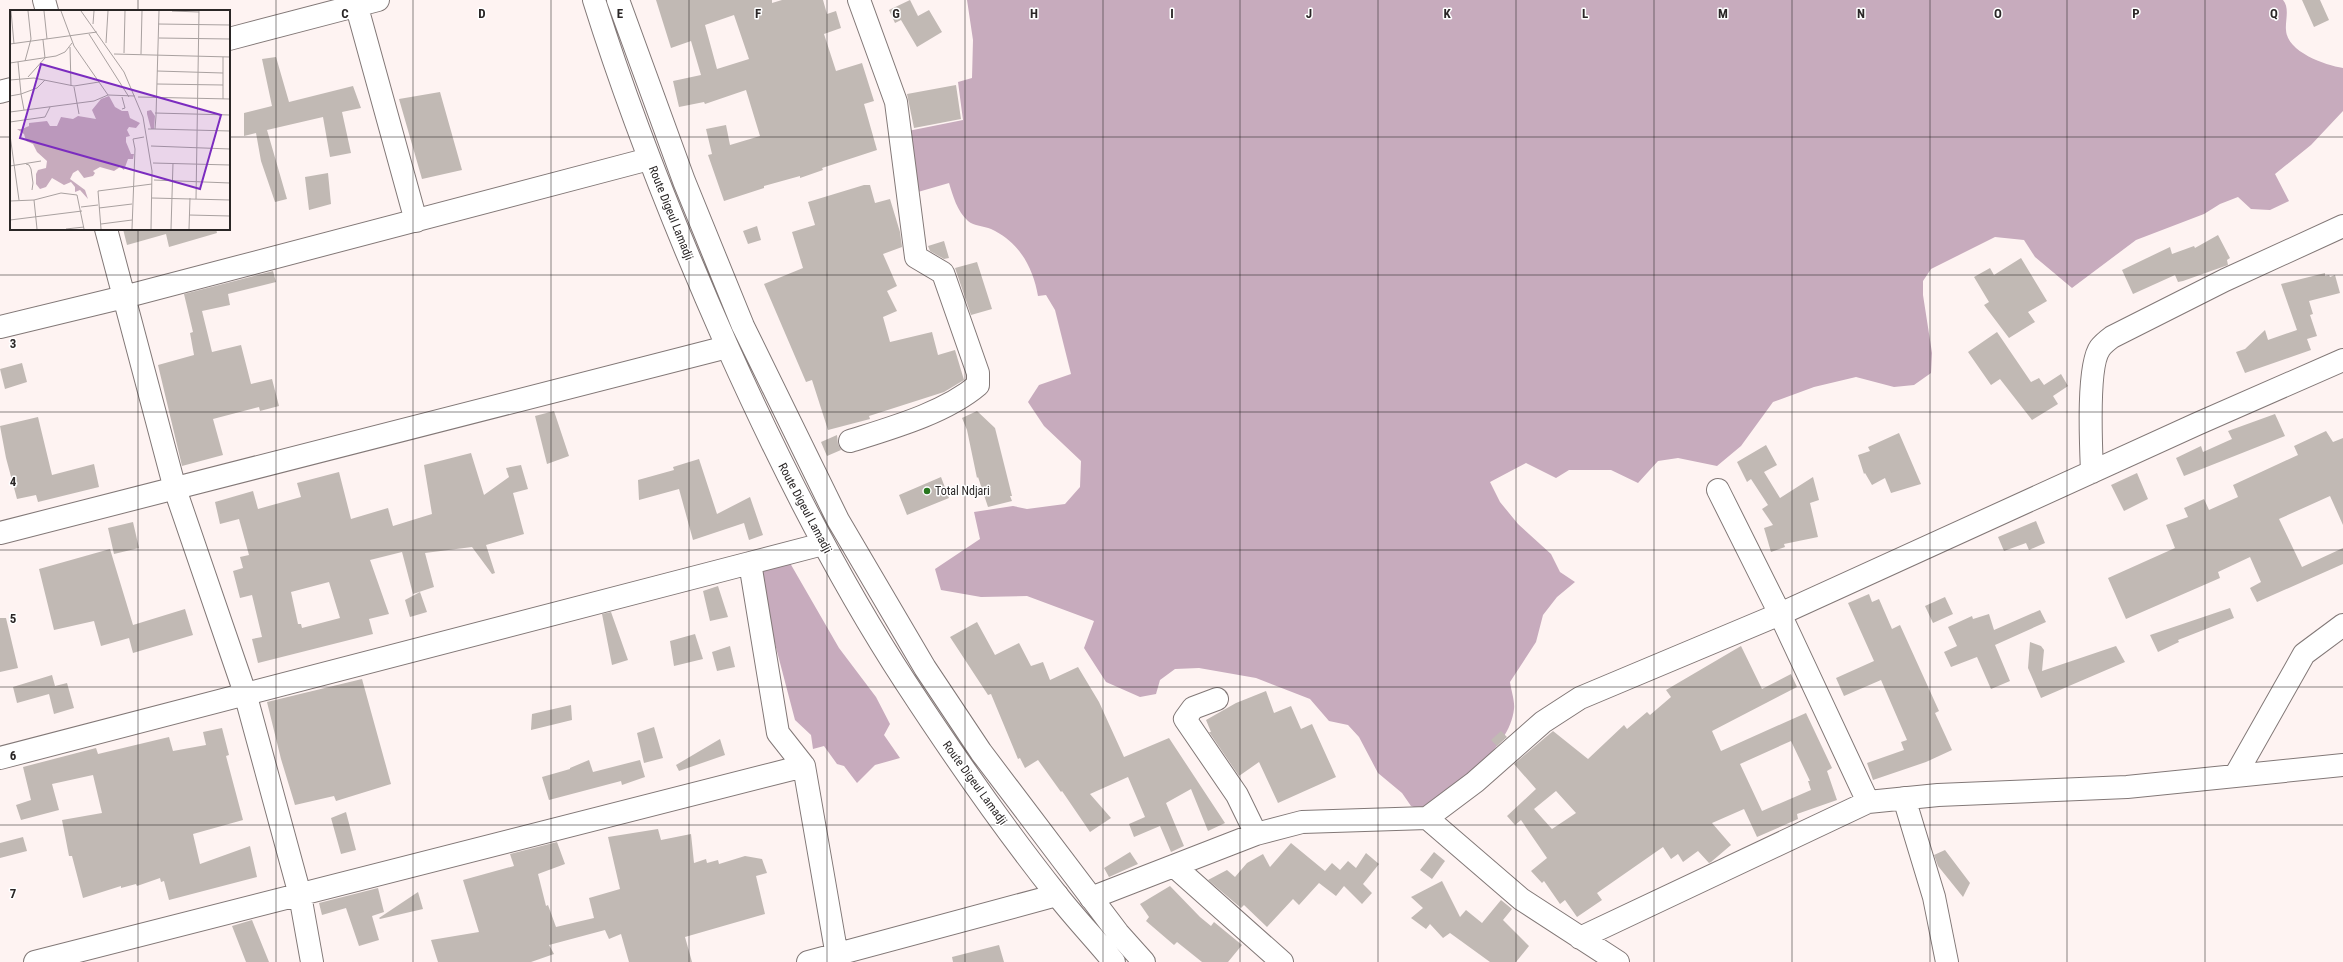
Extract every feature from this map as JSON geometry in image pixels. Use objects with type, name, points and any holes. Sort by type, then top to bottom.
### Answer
[{"type":"street","points":[[44,0],[47,10]]},
{"type":"street","points":[[230,39],[355,3],[378,0]]},
{"type":"street","name":"Route Digeul Lamadji","points":[[594,0],[612,59],[649,159],[756,412],[805,511],[904,680],[963,768],[1057,895],[1114,962]]},
{"type":"street","points":[[618,0],[684,181],[742,326],[838,520],[925,668],[981,752],[1091,898],[1144,962]]},
{"type":"street","points":[[850,441],[911,422],[968,393],[978,385],[978,372],[942,273],[916,257],[896,102],[859,0]]},
{"type":"street","points":[[355,3],[416,221]]},
{"type":"street","points":[[0,92],[10,90]]},
{"type":"street","points":[[0,326],[124,297],[649,159]]},
{"type":"street","points":[[2092,472],[2090,412],[2095,363],[2100,348],[2112,337],[2225,280],[2343,226]]},
{"type":"street","points":[[106,230],[175,489],[245,693],[300,895],[312,962]]},
{"type":"street","points":[[0,533],[728,347]]},
{"type":"street","points":[[1091,898],[1256,834],[1302,822],[1427,818],[1475,782],[1542,722],[1580,698],[1780,614],[2343,360]]},
{"type":"street","points":[[1718,490],[1780,614],[1868,802]]},
{"type":"street","points":[[0,758],[245,693],[823,544]]},
{"type":"street","points":[[750,563],[778,733],[804,766],[837,958]]},
{"type":"street","points":[[2235,776],[2304,654],[2343,625]]},
{"type":"street","points":[[1217,699],[1193,708],[1185,719],[1237,795],[1256,834]]},
{"type":"street","points":[[1580,938],[1868,802],[1904,798],[2127,787],[2343,765]]},
{"type":"street","points":[[35,962],[804,766]]},
{"type":"street","points":[[1904,798],[1932,889],[1947,962]]},
{"type":"street","points":[[1427,818],[1521,899],[1618,962]]},
{"type":"street","points":[[1174,866],[1282,962]]},
{"type":"street","points":[[808,962],[837,958],[1057,895]]},
{"type":"shaded area","points":[[967,0],[2283,0],[2287,11],[2286,30],[2288,38],[2293,45],[2308,56],[2327,64],[2343,68],[2343,111],[2311,145],[2275,174],[2289,201],[2270,210],[2251,209],[2238,197],[2220,204],[2204,214],[2136,240],[2072,288],[2035,257],[2024,240],[1995,237],[1931,269],[1923,281],[1923,295],[1932,353],[1931,373],[1914,385],[1894,387],[1856,377],[1814,387],[1773,402],[1741,446],[1717,466],[1678,458],[1658,461],[1638,483],[1611,470],[1569,470],[1556,478],[1526,463],[1490,482],[1500,502],[1518,524],[1551,554],[1560,572],[1575,582],[1557,597],[1543,615],[1536,642],[1510,682],[1514,709],[1510,725],[1502,740],[1477,766],[1420,809],[1411,806],[1402,793],[1378,773],[1359,737],[1348,725],[1329,721],[1310,699],[1256,678],[1199,668],[1175,669],[1160,680],[1156,694],[1140,697],[1106,682],[1084,648],[1094,621],[1027,596],[981,597],[941,590],[935,569],[980,539],[974,512],[1013,506],[1027,509],[1065,504],[1080,487],[1081,461],[1044,426],[1028,402],[1039,385],[1071,374],[1055,310],[1046,295],[1038,296],[1036,285],[1028,265],[1017,248],[1001,234],[968,221],[958,208],[949,183],[918,192],[911,180],[915,162],[908,131],[963,120],[958,82],[972,78],[973,40]]},
{"type":"shaded area","points":[[790,563],[839,648],[876,697],[890,724],[884,735],[900,758],[875,765],[857,783],[844,766],[837,764],[824,746],[813,749],[811,735],[795,720],[756,571]]},
{"type":"building","points":[[656,0],[772,0],[772,3],[782,0],[823,0],[827,14],[836,11],[841,28],[824,34],[836,71],[862,63],[874,101],[864,104],[877,150],[822,168],[823,170],[800,178],[800,176],[764,186],[764,188],[724,201],[708,155],[712,154],[706,129],[726,125],[730,145],[760,136],[746,90],[705,104],[704,102],[679,107],[673,81],[701,75],[691,41],[671,48]],"holes":[[[734,15],[749,59],[717,69],[705,25]]]},
{"type":"building","points":[[910,0],[918,16],[929,10],[942,32],[917,47],[901,20],[895,23],[889,10]]},
{"type":"building","points":[[2302,0],[2320,0],[2329,20],[2314,27]]},
{"type":"building","points":[[276,57],[289,102],[353,86],[361,108],[342,112],[351,153],[330,157],[323,117],[267,130],[287,199],[275,202],[261,161],[256,133],[244,136],[244,113],[272,106],[262,59]]},
{"type":"building","points":[[956,85],[961,119],[914,128],[907,94]]},
{"type":"building","points":[[440,92],[462,170],[422,179],[399,99]]},
{"type":"building","points":[[328,173],[331,204],[309,210],[305,177]]},
{"type":"building","points":[[864,185],[870,185],[875,203],[890,199],[900,232],[902,247],[883,254],[897,286],[887,291],[897,311],[883,317],[890,342],[932,332],[938,355],[955,350],[964,380],[944,392],[869,416],[870,419],[828,430],[812,380],[806,382],[764,284],[803,268],[792,232],[815,225],[808,202]]},
{"type":"building","points":[[757,226],[761,240],[748,244],[743,231]]},
{"type":"building","points":[[123,230],[216,230],[217,233],[169,247],[166,234],[127,245]]},
{"type":"building","points":[[2218,235],[2230,258],[2227,260],[2228,265],[2178,282],[2175,275],[2133,294],[2122,270],[2170,247],[2172,254],[2194,246],[2195,248]]},
{"type":"building","points":[[944,241],[949,258],[944,259],[930,251],[928,246]]},
{"type":"building","points":[[2021,258],[2047,301],[2028,312],[2035,322],[2009,338],[1984,305],[1989,302],[1974,277],[1990,268],[1994,275]]},
{"type":"building","points":[[977,262],[992,309],[971,315],[955,268]]},
{"type":"building","points":[[273,271],[276,282],[228,294],[230,305],[202,311],[212,352],[241,345],[251,384],[272,379],[279,406],[260,411],[259,407],[213,419],[223,455],[182,466],[158,365],[194,355],[190,333],[193,332],[184,294]]},
{"type":"building","points":[[2325,273],[2325,276],[2329,275],[2330,277],[2335,275],[2340,293],[2309,301],[2313,314],[2310,315],[2317,336],[2307,339],[2311,350],[2245,373],[2236,352],[2245,349],[2265,330],[2268,340],[2297,330],[2281,284]]},
{"type":"building","points":[[1997,332],[2031,382],[2039,378],[2044,385],[2061,374],[2068,386],[2053,396],[2058,404],[2032,420],[2000,379],[1991,385],[1968,352]]},
{"type":"building","points":[[22,363],[27,382],[5,389],[0,369]]},
{"type":"building","points":[[554,411],[569,456],[547,464],[535,416]]},
{"type":"building","points":[[977,411],[995,428],[1012,496],[1010,496],[1012,501],[988,507],[978,477],[977,478],[967,430],[962,418]]},
{"type":"building","points":[[2275,414],[2285,436],[2184,476],[2176,458],[2201,446],[2203,452],[2232,439],[2228,431]]},
{"type":"building","points":[[38,417],[52,475],[94,464],[99,487],[38,502],[36,495],[17,499],[6,458],[0,426]]},
{"type":"building","points":[[2326,431],[2333,442],[2343,438],[2343,525],[2330,496],[2279,519],[2302,567],[2343,548],[2343,564],[2257,602],[2250,588],[2261,582],[2250,557],[2218,572],[2220,578],[2126,619],[2108,578],[2175,548],[2166,525],[2188,517],[2184,508],[2204,499],[2209,510],[2238,497],[2233,485],[2298,455],[2294,446]]},
{"type":"building","points":[[1899,433],[1921,484],[1891,493],[1885,478],[1872,485],[1865,473],[1864,474],[1858,455],[1870,451],[1868,447]]},
{"type":"building","points":[[837,435],[838,444],[841,450],[827,456],[821,442]]},
{"type":"building","points":[[1766,445],[1777,465],[1764,472],[1780,498],[1813,477],[1819,500],[1810,503],[1818,537],[1784,544],[1785,547],[1771,552],[1764,528],[1773,525],[1762,509],[1768,505],[1751,479],[1747,482],[1737,462]]},
{"type":"building","points":[[471,453],[484,495],[509,477],[506,468],[521,465],[528,489],[513,493],[524,534],[486,545],[495,573],[492,574],[472,547],[425,553],[434,587],[413,594],[402,552],[370,560],[389,614],[369,619],[373,634],[258,663],[252,639],[262,637],[252,595],[240,598],[233,571],[243,568],[240,557],[249,555],[239,519],[220,524],[215,502],[253,491],[258,509],[301,497],[297,483],[339,472],[351,519],[388,508],[393,526],[432,514],[424,465]],"holes":[[[329,582],[340,618],[302,628],[301,624],[298,624],[291,592]]]},
{"type":"building","points":[[699,459],[717,514],[750,497],[763,535],[749,540],[744,523],[693,540],[679,489],[639,500],[638,480],[674,470],[673,467]]},
{"type":"building","points":[[2137,473],[2148,499],[2124,511],[2111,485]]},
{"type":"building","points":[[941,477],[949,498],[907,515],[899,495]]},
{"type":"building","points":[[2036,521],[2045,543],[2029,550],[2026,543],[2004,551],[1998,537]]},
{"type":"building","points":[[133,522],[139,548],[114,554],[108,528]]},
{"type":"building","points":[[110,549],[133,625],[185,609],[193,635],[133,653],[129,638],[101,646],[94,621],[54,630],[39,569]]},
{"type":"building","points":[[718,586],[728,617],[710,621],[703,591]]},
{"type":"building","points":[[420,592],[427,612],[410,617],[405,600]]},
{"type":"building","points":[[1869,594],[1872,602],[1879,599],[1892,629],[1900,625],[1939,711],[1935,713],[1952,750],[1926,762],[1873,780],[1867,763],[1904,750],[1901,742],[1907,740],[1881,680],[1844,696],[1836,678],[1874,661],[1848,603]]},
{"type":"building","points":[[1945,597],[1953,614],[1933,623],[1925,606]]},
{"type":"building","points":[[2230,608],[2234,618],[2178,640],[2179,642],[2158,652],[2150,635]]},
{"type":"building","points":[[2040,610],[2046,622],[1995,645],[2010,681],[1991,689],[1977,657],[1951,667],[1944,652],[1957,646],[1948,627],[1972,616],[1973,619],[1989,614],[1994,630]]},
{"type":"building","points":[[611,612],[628,660],[612,665],[602,614]]},
{"type":"building","points":[[0,618],[6,618],[18,668],[0,672]]},
{"type":"building","points":[[977,622],[995,655],[1019,643],[1031,666],[1043,662],[1050,680],[1078,667],[1099,702],[1124,757],[1169,738],[1225,823],[1208,831],[1191,789],[1166,803],[1184,846],[1171,852],[1160,826],[1134,837],[1129,824],[1145,817],[1128,777],[1090,794],[1111,818],[1090,832],[1062,791],[1061,792],[1038,760],[1025,768],[1020,758],[1018,759],[991,694],[988,695],[950,637]]},
{"type":"building","points":[[695,634],[703,659],[674,666],[670,641]]},
{"type":"building","points":[[2030,642],[2041,646],[2044,650],[2042,671],[2116,646],[2125,662],[2041,698],[2028,668]]},
{"type":"building","points":[[730,646],[735,667],[717,671],[712,652]]},
{"type":"building","points":[[1741,646],[1762,689],[1791,674],[1797,687],[1712,731],[1721,751],[1806,713],[1832,768],[1827,771],[1837,800],[1797,814],[1798,819],[1757,837],[1744,809],[1712,823],[1731,845],[1711,862],[1709,863],[1698,851],[1683,862],[1678,854],[1671,859],[1663,847],[1597,893],[1602,900],[1577,917],[1565,900],[1560,904],[1544,881],[1542,883],[1531,871],[1547,858],[1521,820],[1515,825],[1507,816],[1536,789],[1514,764],[1553,731],[1588,759],[1624,725],[1627,729],[1647,712],[1650,715],[1671,697],[1666,690]],"holes":[[[1791,741],[1810,781],[1808,781],[1811,790],[1762,811],[1740,764]],[[1556,791],[1576,813],[1552,829],[1534,809]]]},
{"type":"building","points":[[52,675],[55,686],[67,683],[74,708],[54,714],[49,694],[17,703],[13,687]]},
{"type":"building","points":[[362,679],[391,784],[336,801],[334,796],[295,805],[281,759],[267,702]]},
{"type":"building","points":[[1266,691],[1274,713],[1291,706],[1301,729],[1312,724],[1336,777],[1278,803],[1259,762],[1239,776],[1209,732],[1211,732],[1206,720],[1236,703]]},
{"type":"building","points":[[571,705],[572,720],[531,730],[532,714]]},
{"type":"building","points":[[654,727],[663,758],[644,763],[637,733]]},
{"type":"building","points":[[222,728],[229,755],[226,756],[243,820],[193,834],[200,864],[250,846],[257,877],[169,900],[164,881],[161,882],[160,878],[137,886],[136,884],[121,888],[121,886],[83,898],[72,856],[69,856],[62,820],[102,813],[93,775],[52,784],[59,810],[21,820],[16,805],[31,800],[23,767],[96,748],[98,754],[169,737],[173,751],[206,745],[203,732]]},
{"type":"building","points":[[1501,731],[1507,737],[1497,746],[1491,740]]},
{"type":"building","points":[[720,739],[725,755],[679,771],[676,765]]},
{"type":"building","points":[[589,760],[593,772],[640,760],[645,777],[622,785],[621,781],[549,800],[542,777],[570,769]]},
{"type":"building","points":[[346,812],[356,850],[341,854],[331,818]]},
{"type":"building","points":[[658,829],[661,840],[691,834],[694,863],[706,859],[707,863],[718,860],[719,864],[745,856],[762,859],[767,873],[756,876],[765,914],[685,937],[692,962],[629,962],[621,934],[609,939],[605,930],[549,945],[554,954],[531,962],[438,962],[431,940],[479,932],[463,880],[514,866],[510,854],[557,842],[565,864],[538,874],[546,906],[548,905],[556,927],[594,918],[589,898],[620,889],[608,837]]},
{"type":"building","points":[[23,837],[27,851],[0,858],[0,843]]},
{"type":"building","points":[[1291,843],[1325,871],[1332,863],[1340,870],[1348,861],[1356,868],[1366,853],[1379,864],[1363,884],[1372,893],[1362,904],[1344,886],[1336,896],[1319,883],[1299,905],[1293,899],[1267,927],[1244,905],[1241,908],[1208,880],[1227,870],[1235,877],[1247,863],[1263,854],[1270,867]]},
{"type":"building","points":[[1945,850],[1970,883],[1963,897],[1938,866],[1934,855]]},
{"type":"building","points":[[1130,852],[1138,864],[1109,877],[1104,868]]},
{"type":"building","points":[[1434,852],[1445,861],[1432,879],[1420,870]]},
{"type":"building","points":[[1442,881],[1460,917],[1466,910],[1482,923],[1501,900],[1512,909],[1503,920],[1529,946],[1516,962],[1490,962],[1450,933],[1443,938],[1430,924],[1426,929],[1411,918],[1423,908],[1411,897]]},
{"type":"building","points":[[1170,886],[1200,917],[1211,926],[1214,922],[1242,945],[1228,962],[1202,962],[1177,942],[1174,945],[1146,921],[1149,917],[1140,904]]},
{"type":"building","points":[[378,888],[384,912],[372,916],[379,940],[359,946],[346,908],[322,915],[319,903]]},
{"type":"building","points":[[418,892],[423,909],[379,918]]},
{"type":"building","points":[[252,920],[269,962],[246,962],[232,926]]},
{"type":"building","points":[[999,945],[1004,962],[953,962],[952,957]]},
{"type":"place","name":"Total Ndjari","points":[[927,491]]}]
